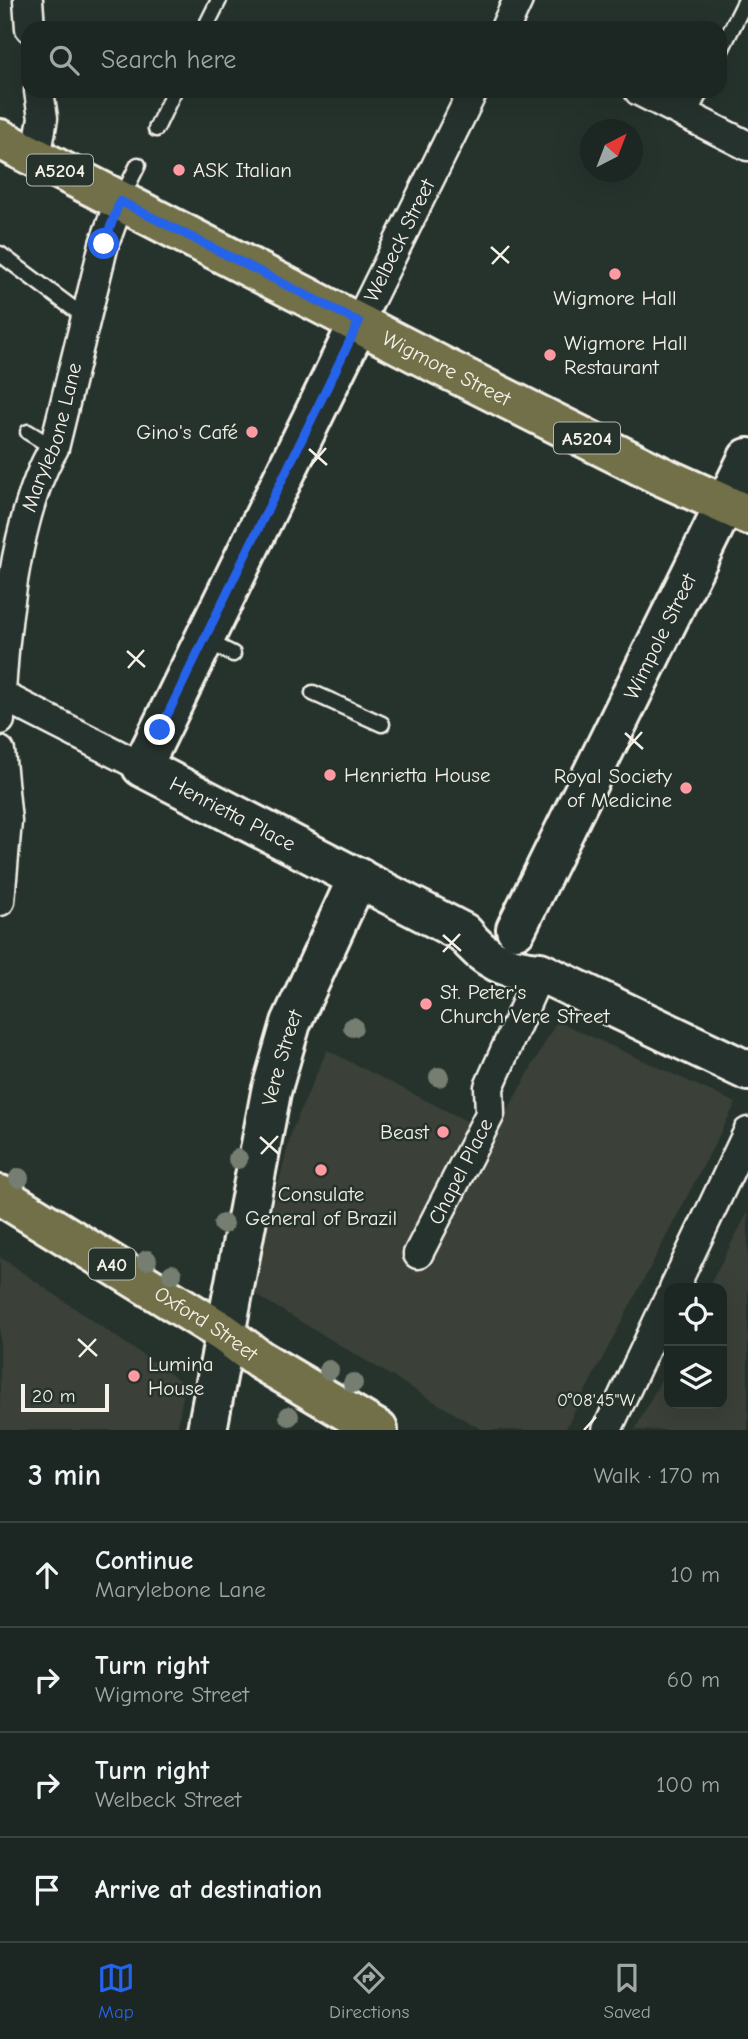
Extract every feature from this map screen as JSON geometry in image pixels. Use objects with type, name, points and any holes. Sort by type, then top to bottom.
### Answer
[{"type":"main road","name":"Wigmore Street","points":[[0,139],[610,450],[737,510]]},
{"type":"main road","name":"Welbeck Street","points":[[142,767],[219,647],[359,322]]},
{"type":"main road","name":"Wimpole Street","points":[[516,929],[737,510],[748,458]]},
{"type":"main road","name":"Henrietta Place","points":[[142,767],[464,933],[476,949],[497,963],[515,970],[540,972],[748,1071]]},
{"type":"main road","name":"Vere Street","points":[[207,1430],[271,1092],[291,1023],[358,877]]},
{"type":"main road","points":[[464,933],[516,929]]},
{"type":"main road","name":"Henrietta Place","points":[[516,929],[519,943],[540,972]]},
{"type":"main road","name":"Oxford Street","points":[[0,1195],[224,1333],[260,1360],[378,1430]]},
{"type":"street","points":[[28,0],[30,21]]},
{"type":"street","points":[[36,158],[43,118],[40,98]]},
{"type":"street","name":"Welbeck Street","points":[[359,322],[470,98]]},
{"type":"street","points":[[653,98],[748,146]]},
{"type":"street","name":"Marylebone Lane","points":[[0,720],[14,571],[41,469],[54,448],[104,244],[120,201]]},
{"type":"street","name":"Henrietta Place","points":[[1,695],[142,767]]},
{"type":"street","points":[[0,751],[3,820],[0,901]]},
{"type":"street","name":"Chapel Place","points":[[418,1254],[490,1114],[489,1087],[540,972]]},
{"type":"street","points":[[676,1283],[748,1132]]},
{"type":"street","points":[[607,1430],[664,1309]]},
{"type":"lane","points":[[208,21],[219,0]]},
{"type":"lane","points":[[727,38],[746,0]]},
{"type":"lane","points":[[156,129],[171,98]]},
{"type":"lane","points":[[688,116],[697,98]]},
{"type":"lane","points":[[120,201],[138,165]]},
{"type":"lane","points":[[0,254],[86,318]]},
{"type":"lane","points":[[28,432],[54,448]]},
{"type":"lane","points":[[313,693],[382,724]]},
{"type":"shaded area","points":[[557,1021],[736,1103],[565,1430],[482,1430],[251,1292],[292,1130],[327,1050],[494,1135]]},
{"type":"shaded area","points":[[748,1212],[748,1430],[635,1430],[664,1374],[664,1409],[727,1409],[727,1283],[711,1283]]},
{"type":"shaded area","points":[[0,1257],[185,1384],[177,1430],[0,1430]]},
{"type":"place","name":"ASK Italian","points":[[179,170]]},
{"type":"place","name":"Wigmore Hall","points":[[615,274]]},
{"type":"place","name":"Wigmore Hall Restaurant","points":[[550,355]]},
{"type":"place","name":"Gino's Café","points":[[252,432]]},
{"type":"place","name":"Henrietta House","points":[[330,775]]},
{"type":"place","name":"Royal Society of Medicine","points":[[686,788]]},
{"type":"place","name":"St. Peter's Church Vere Street","points":[[426,1004]]},
{"type":"place","name":"Beast","points":[[443,1132]]},
{"type":"place","name":"Consulate General of Brazil","points":[[321,1170]]},
{"type":"place","name":"Lumina House","points":[[134,1376]]},
{"type":"route","points":[[104,244],[120,201],[359,322],[160,730]]}]
